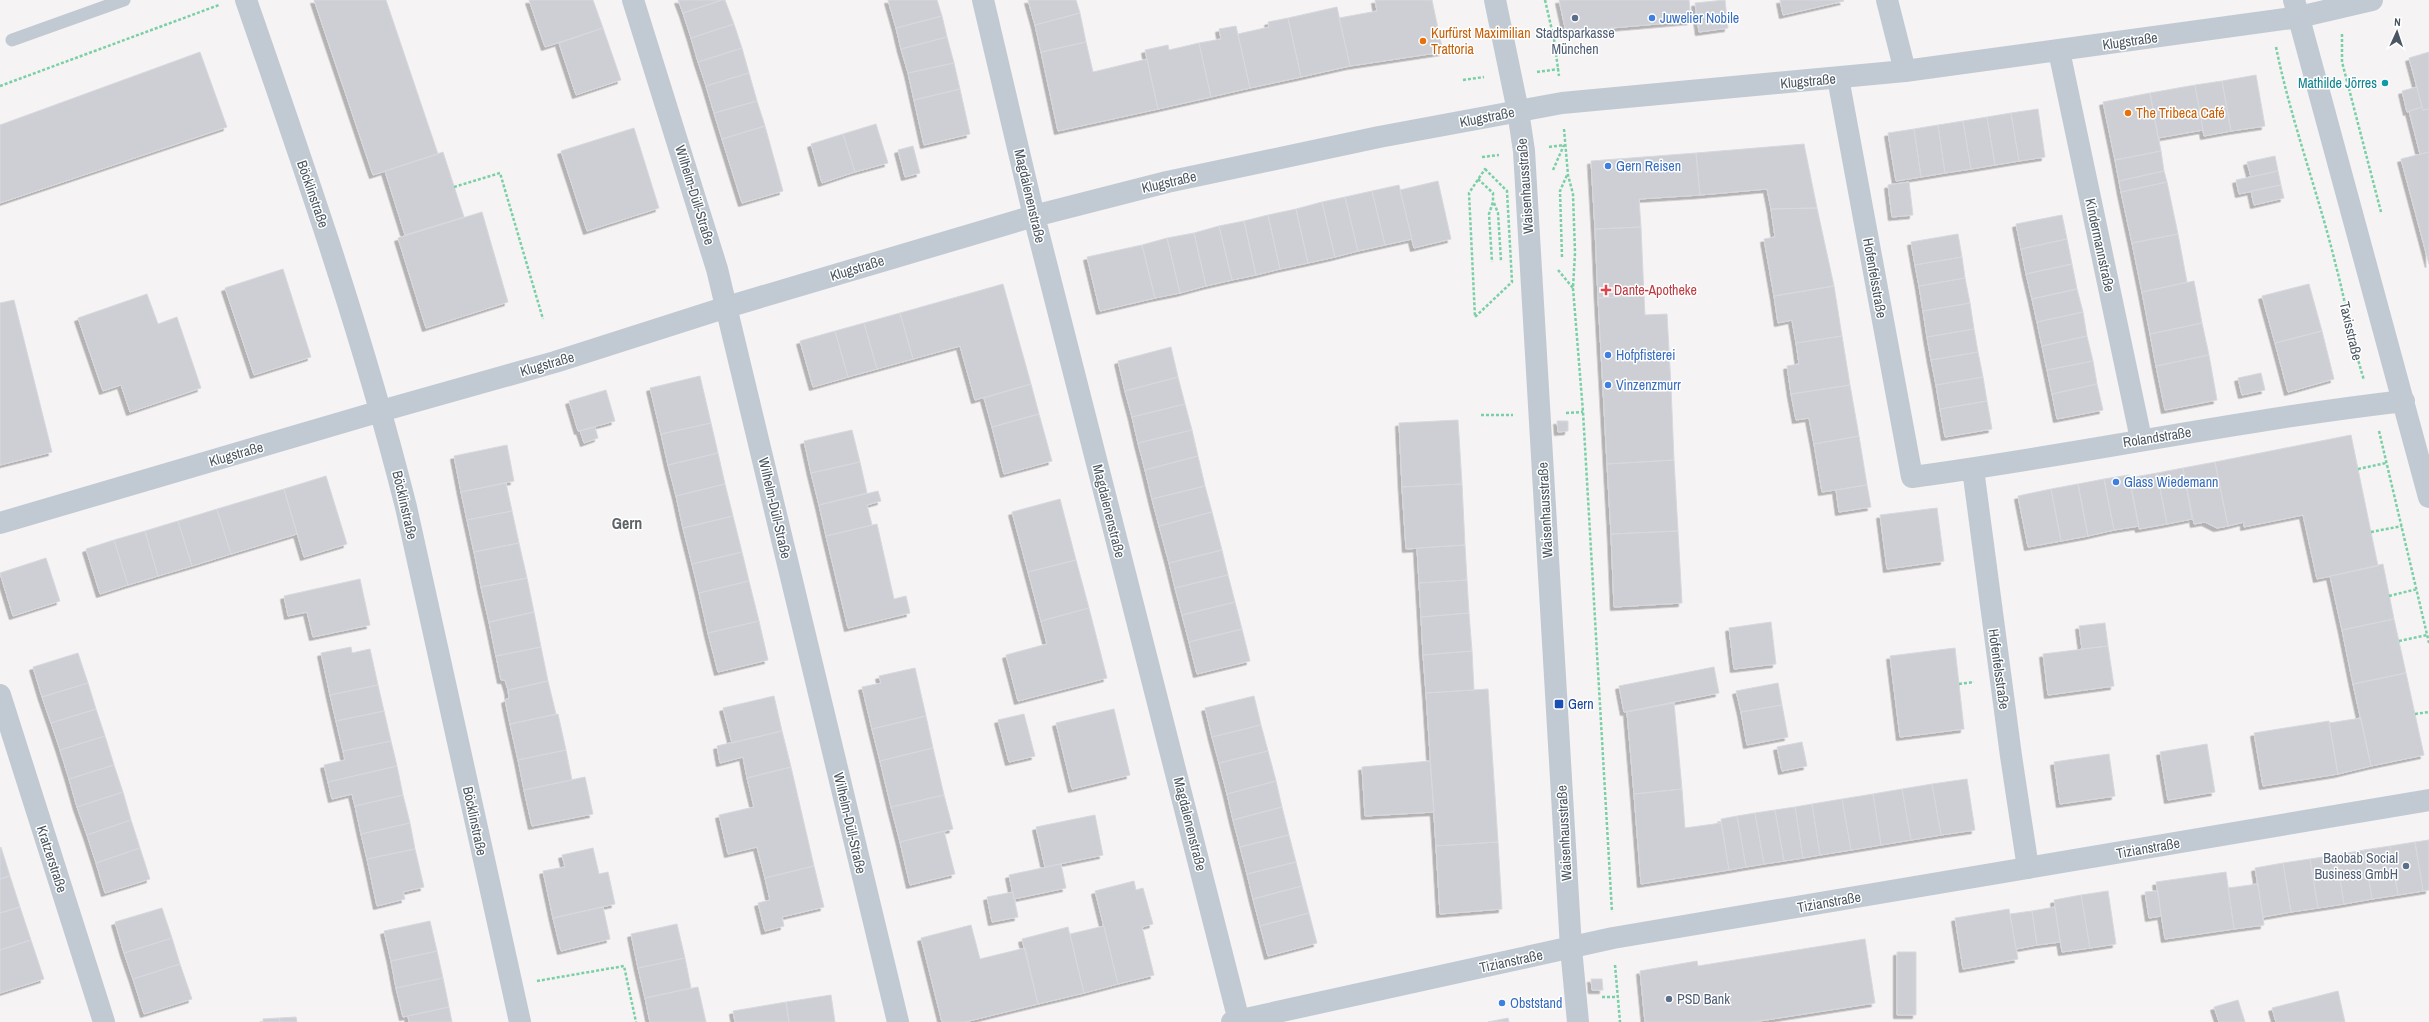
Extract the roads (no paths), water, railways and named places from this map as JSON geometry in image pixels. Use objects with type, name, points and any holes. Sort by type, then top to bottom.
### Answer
[{"type":"street","name":"Böcklinstraße","points":[[246,0],[332,251],[381,411],[406,507],[520,1022]]},
{"type":"street","name":"Wilhelm-Düll-Straße","points":[[633,0],[669,111],[727,307],[898,1022]]},
{"type":"street","name":"Magdalenenstraße","points":[[983,0],[1034,216],[1236,1021]]},
{"type":"street","name":"Waisenhausstraße","points":[[1495,0],[1518,111],[1524,151],[1571,948],[1578,1022]]},
{"type":"street","points":[[1887,0],[1905,70]]},
{"type":"street","name":"Klugstraße","points":[[0,523],[381,411],[555,362],[727,307],[1034,216],[1167,182],[1379,137],[1562,103],[1838,78],[2059,51],[2271,21],[2297,8],[2342,8],[2372,0]]},
{"type":"street","points":[[2297,8],[2429,498]]},
{"type":"street","name":"Kindermannstraße","points":[[2059,51],[2141,439]]},
{"type":"street","name":"Hofenfelsstraße","points":[[1838,78],[1912,477]]},
{"type":"street","name":"Rolandstraße","points":[[1912,477],[1973,469],[2141,439],[2371,404],[2404,401]]},
{"type":"street","name":"Hofenfelsstraße","points":[[1973,469],[2011,756],[2028,868]]},
{"type":"street","name":"Kratzerstraße","points":[[0,695],[104,1022]]},
{"type":"street","name":"Tizianstraße","points":[[1236,1021],[1613,938],[2429,800]]},
{"type":"lane","points":[[12,40],[124,0]]},
{"type":"place","name":"Stadtsparkasse München","points":[[1575,18]]},
{"type":"place","name":"Juwelier Nobile","points":[[1652,18]]},
{"type":"place","name":"Kurfürst Maximilian Trattoria","points":[[1423,41]]},
{"type":"place","name":"Mathilde Jörres","points":[[2385,83]]},
{"type":"place","name":"The Tribeca Café","points":[[2128,113]]},
{"type":"place","name":"Gern Reisen","points":[[1608,166]]},
{"type":"place","name":"Dante-Apotheke","points":[[1606,290]]},
{"type":"place","name":"Hofpfisterei","points":[[1608,355]]},
{"type":"place","name":"Vinzenzmurr","points":[[1608,385]]},
{"type":"place","name":"Glass Wiedemann","points":[[2116,482]]},
{"type":"place","name":"Gern","points":[[1559,704]]},
{"type":"place","name":"Baobab Social Business GmbH","points":[[2406,866]]},
{"type":"place","name":"PSD Bank","points":[[1669,999]]},
{"type":"place","name":"Obststand","points":[[1502,1003]]},
{"type":"district","name":"Gern","points":[[627,523]]}]
